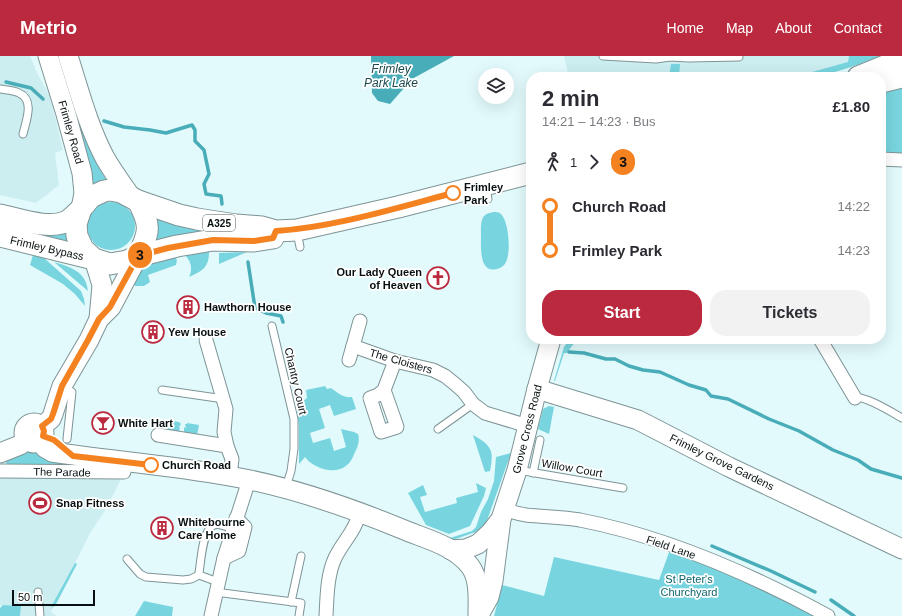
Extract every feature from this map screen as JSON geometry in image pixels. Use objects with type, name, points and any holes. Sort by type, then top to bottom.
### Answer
[{"type":"main road","name":"Frimley Road","points":[[48,56],[82,173],[84,193],[81,209]]},
{"type":"main road","name":"Frimley Road","points":[[68,56],[94,135],[105,158],[135,199]]},
{"type":"main road","points":[[870,72],[902,59]]},
{"type":"main road","points":[[886,81],[902,77]]},
{"type":"main road","points":[[26,221],[52,217],[64,211],[72,201],[82,173]]},
{"type":"main road","name":"A325","points":[[81,209],[91,197],[104,191],[117,191],[185,217],[220,223],[262,227],[298,238],[375,213],[487,192],[526,175]]},
{"type":"main road","points":[[0,453],[20,445],[51,419],[70,390],[88,340],[99,319],[110,307],[138,256],[147,236],[148,226],[146,216],[135,199]]},
{"type":"main road","points":[[81,209],[76,224],[77,236],[83,249],[94,259],[102,285],[99,319]]},
{"type":"main road","name":"Frimley Bypass","points":[[0,216],[41,224],[60,223],[68,220],[81,209]]},
{"type":"main road","name":"A325","points":[[94,259],[104,263],[116,264],[168,248],[213,240],[254,241],[273,238],[276,231]]},
{"type":"main road","name":"Frimley Bypass","points":[[0,236],[94,259]]},
{"type":"main road","name":"Grove Cross Road","points":[[451,550],[466,549],[478,544],[490,533],[503,515],[525,471],[534,433],[537,389],[550,344]]},
{"type":"main road","name":"Frimley Grove Gardens","points":[[537,389],[638,420],[729,467],[902,549]]},
{"type":"main road","points":[[0,439],[18,431],[35,433],[70,447],[123,463],[188,469],[230,476],[285,489],[360,512],[451,550],[465,560],[473,571],[477,583],[478,616]]},
{"type":"main road","name":"Grove Cross Road","points":[[478,616],[489,597],[493,581],[503,515]]},
{"type":"street","points":[[886,159],[902,160]]},
{"type":"street","points":[[349,360],[360,321]]},
{"type":"street","points":[[206,340],[226,409],[224,432],[232,459],[230,476]]},
{"type":"street","points":[[823,344],[855,398]]},
{"type":"street","name":"The Cloisters","points":[[353,346],[395,361],[433,370],[445,376],[464,392],[473,404],[485,413],[534,433]]},
{"type":"street","points":[[384,390],[395,361]]},
{"type":"street","points":[[158,435],[227,446]]},
{"type":"street","name":"The Parade","points":[[0,471],[100,473],[123,463]]},
{"type":"street","points":[[211,616],[216,587],[224,558],[237,553],[241,549],[245,527],[235,523],[249,480]]},
{"type":"street","points":[[326,616],[332,566],[354,529],[360,512]]},
{"type":"street","name":"Field Lane","points":[[503,515],[526,515],[580,520],[673,546],[734,570],[828,616]]},
{"type":"lane","points":[[603,56],[656,59],[670,57],[739,57]]},
{"type":"lane","points":[[0,89],[19,92],[24,96],[29,108],[23,134]]},
{"type":"lane","name":"Chantry Court","points":[[272,326],[294,419],[294,448],[291,471],[285,489]]},
{"type":"lane","points":[[70,390],[70,447]]},
{"type":"lane","points":[[162,390],[224,399]]},
{"type":"lane","points":[[855,398],[859,397],[865,399],[902,418]]},
{"type":"lane","points":[[438,429],[473,404]]},
{"type":"lane","name":"Willow Court","points":[[525,471],[623,488]]},
{"type":"lane","points":[[199,575],[205,535],[207,531],[216,525],[235,523]]},
{"type":"lane","points":[[291,602],[301,556]]},
{"type":"lane","points":[[127,559],[140,574],[146,577],[183,580],[199,575]]},
{"type":"lane","points":[[199,575],[216,587],[301,603],[299,616]]},
{"type":"lane","points":[[38,592],[40,616]]},
{"type":"shaded area","points":[[0,56],[30,56],[49,95],[56,120],[63,150],[55,153],[59,185],[36,203],[0,195]]},
{"type":"shaded area","points":[[564,56],[875,56],[826,72],[568,72]]},
{"type":"shaded area","points":[[0,473],[122,477],[106,509],[90,533],[51,612],[57,616],[20,616],[21,606],[0,605]]},
{"type":"green space","points":[[849,56],[882,56],[835,72],[812,72],[848,62]]},
{"type":"green space","points":[[671,64],[680,64],[679,72],[670,72]]},
{"type":"green space","points":[[902,84],[902,155],[886,153],[886,87]]},
{"type":"green space","points":[[80,114],[96,163],[108,183],[91,187],[74,116]]},
{"type":"green space","points":[[106,202],[116,202],[125,206],[131,212],[134,217],[134,235],[125,246],[116,250],[106,250],[97,246],[91,240],[87,231],[87,221],[91,212],[97,206]]},
{"type":"green space","points":[[493,212],[501,214],[504,218],[509,245],[506,262],[498,269],[487,268],[482,259],[482,220],[484,216]]},
{"type":"green space","points":[[153,214],[200,226],[199,236],[156,240]]},
{"type":"green space","points":[[69,225],[72,245],[41,239],[43,232]]},
{"type":"green space","points":[[209,252],[208,262],[204,268],[198,273],[189,277],[191,265],[185,255],[186,253]]},
{"type":"green space","points":[[247,252],[219,264],[219,253]]},
{"type":"green space","points":[[33,255],[44,258],[81,291],[85,306],[75,294],[63,284],[30,265]]},
{"type":"green space","points":[[174,256],[177,260],[176,265],[148,275],[150,282],[144,286],[135,286],[133,281],[135,274],[149,260]]},
{"type":"green space","points":[[54,262],[71,268],[81,274],[87,284],[88,291]]},
{"type":"green space","points":[[566,344],[573,344],[567,353],[564,353],[554,381]]},
{"type":"green space","points":[[325,386],[327,389],[331,388],[343,396],[352,397],[356,409],[334,416],[330,405],[319,409],[325,428],[310,433],[313,443],[330,438],[334,451],[346,447],[341,429],[358,434],[359,439],[357,448],[352,459],[347,465],[336,470],[319,467],[305,457],[299,464],[299,425],[297,410],[300,403],[307,398],[306,390]]},
{"type":"green space","points":[[549,406],[554,407],[549,434],[538,429],[543,409]]},
{"type":"green space","points":[[166,420],[179,422],[181,424],[178,426],[180,427],[179,432],[164,430]]},
{"type":"green space","points":[[185,424],[199,425],[197,435],[184,433],[184,427],[186,428]]},
{"type":"green space","points":[[473,435],[484,442],[490,449],[492,458],[490,471],[485,472]]},
{"type":"green space","points":[[27,450],[35,451],[67,464],[65,468],[8,467],[4,458]]},
{"type":"green space","points":[[511,453],[484,529],[453,540],[450,538],[472,531],[476,527],[494,481],[496,457]]},
{"type":"green space","points":[[476,483],[486,488],[484,496],[470,526],[449,534],[426,525],[408,493],[423,485],[427,495],[420,497],[425,512],[457,503],[456,498],[478,492]]},
{"type":"green space","name":"St Peter's Churchyard","points":[[671,547],[825,616],[494,616],[502,585],[544,596],[554,557],[659,580]]},
{"type":"green space","points":[[75,563],[77,564],[55,606],[51,607]]},
{"type":"green space","points":[[144,601],[173,607],[172,616],[135,616]]},
{"type":"green space","points":[[3,605],[21,606],[20,616],[0,616],[0,608]]},
{"type":"water","name":"Frimley Park Lake","points":[[371,56],[454,56],[412,79],[390,104],[378,101],[372,93]]},
{"type":"waterway","points":[[6,82],[31,88],[43,99]]},
{"type":"waterway","points":[[104,121],[124,127],[166,133],[192,125],[195,130],[195,141],[204,150],[209,174],[204,184],[206,194],[221,196],[222,204]]},
{"type":"waterway","points":[[248,262],[255,308],[266,313],[281,316],[283,322]]},
{"type":"waterway","points":[[569,352],[584,353],[606,359],[615,359],[629,366],[643,370],[660,372],[689,385],[706,390],[711,396],[728,399],[769,419],[799,431],[833,450],[858,460],[871,469],[902,478]]},
{"type":"waterway","points":[[712,546],[771,571],[815,592]]},
{"type":"waterway","points":[[831,600],[854,616]]},
{"type":"bus line","name":"3","points":[[151,465],[73,456],[54,440],[43,436],[44,431],[42,426],[51,419],[62,386],[99,319],[110,307],[138,256],[168,248],[213,240],[254,241],[273,238],[276,231],[297,230],[336,222],[453,193]]},
{"type":"place","name":"Frimley Park","points":[[453,193]]},
{"type":"place","name":"Our Lady Queen of Heaven","points":[[438,278]]},
{"type":"place","name":"Hawthorn House","points":[[188,307]]},
{"type":"place","name":"Yew House","points":[[153,332]]},
{"type":"place","name":"White Hart","points":[[103,423]]},
{"type":"place","name":"Church Road","points":[[151,465]]},
{"type":"place","name":"Snap Fitness","points":[[40,503]]},
{"type":"place","name":"Whitebourne Care Home","points":[[162,528]]}]
